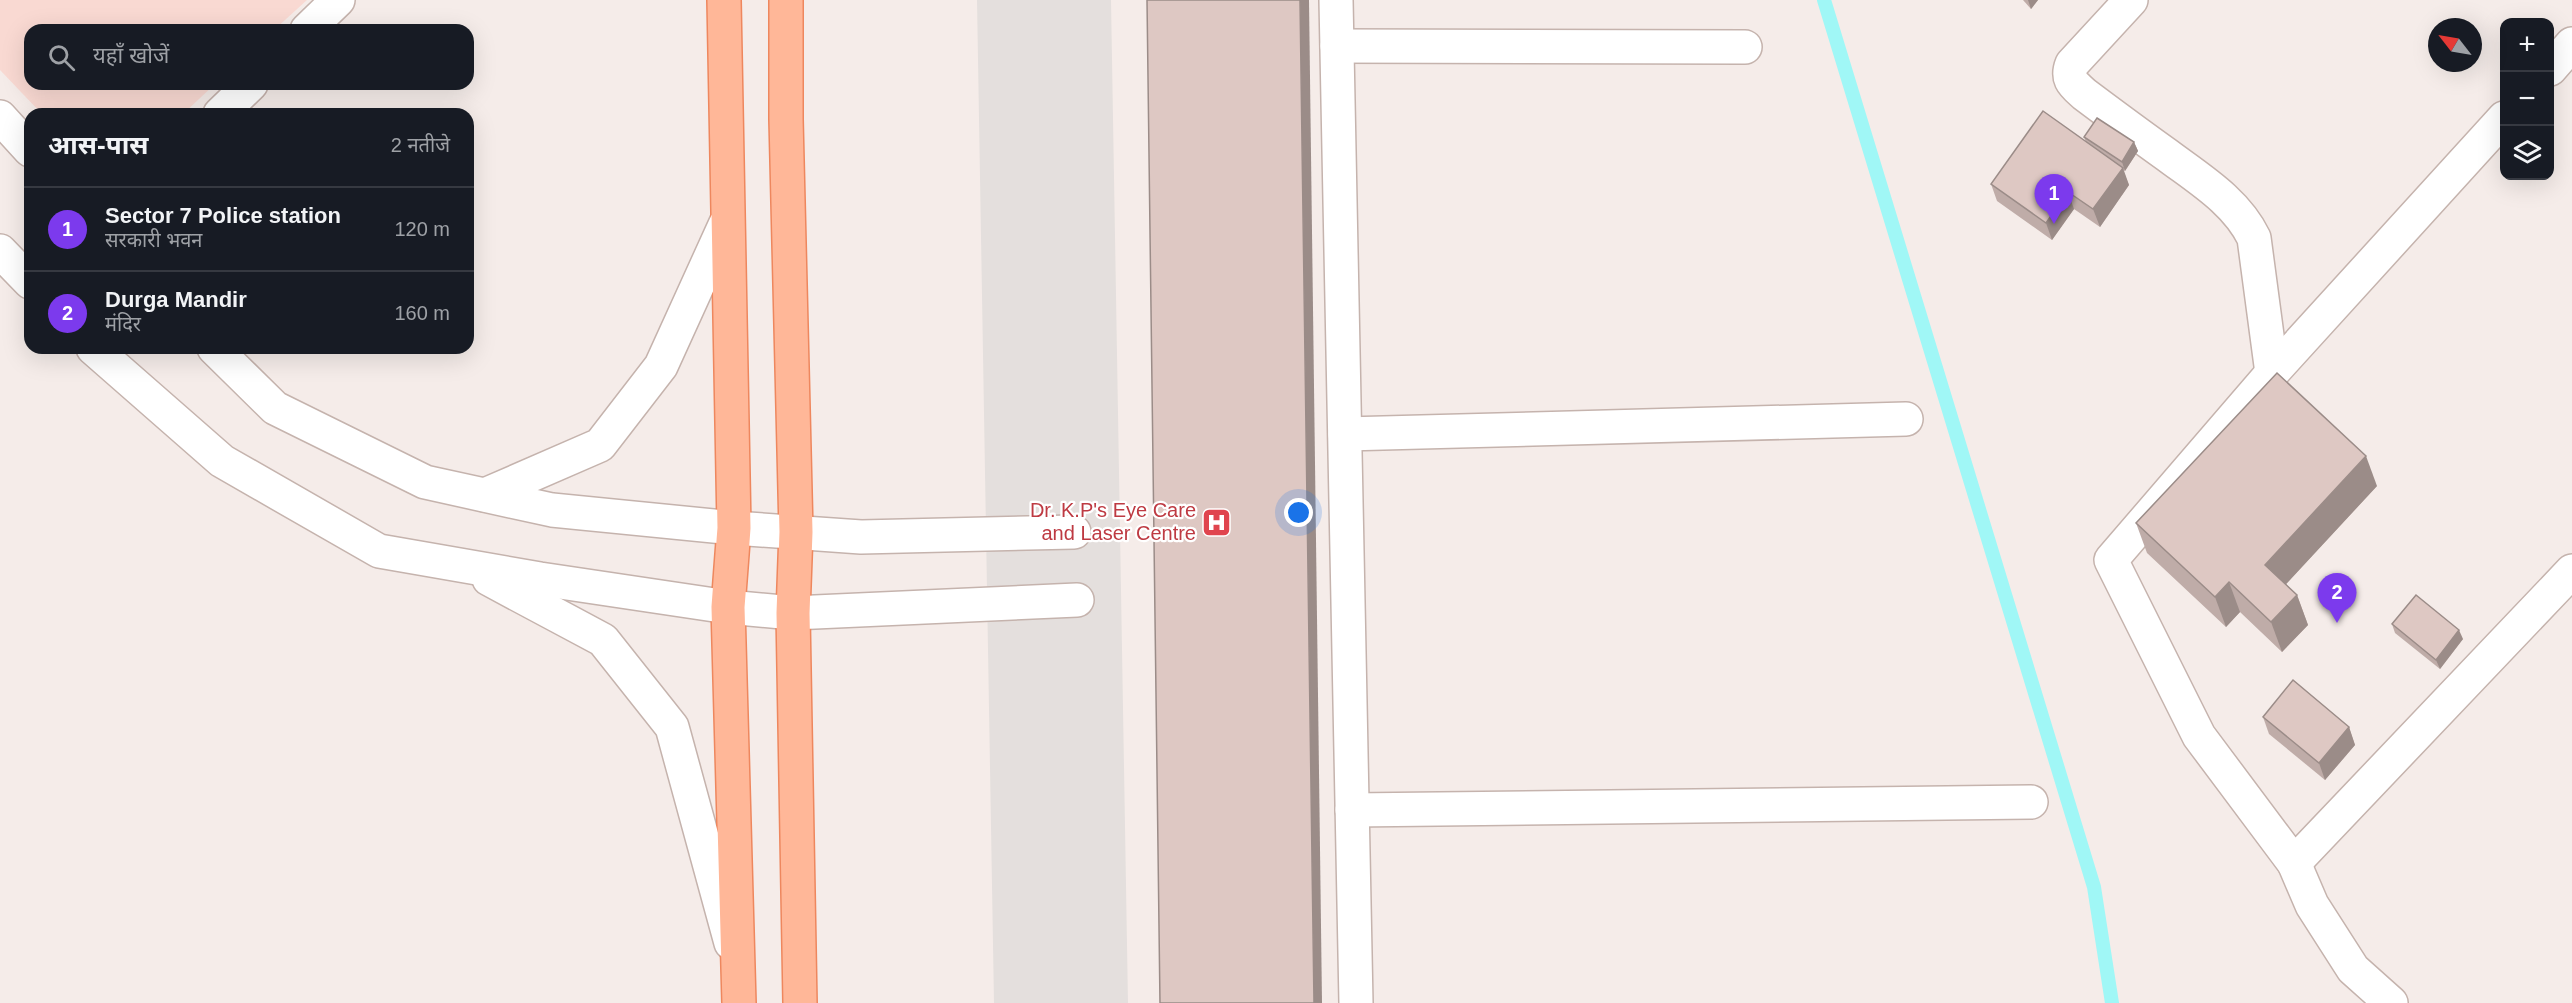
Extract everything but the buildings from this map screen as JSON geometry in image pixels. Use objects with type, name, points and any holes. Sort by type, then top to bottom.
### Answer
[{"type":"main road","points":[[724,0],[726,223],[734,528],[728,607],[739,1003]]},
{"type":"main road","points":[[786,0],[786,119],[796,532],[793,613],[800,1003]]},
{"type":"street","points":[[313,24],[338,0]]},
{"type":"street","points":[[1336,0],[1356,1003]]},
{"type":"street","points":[[2131,0],[2072,64],[2068,74],[2085,94],[2210,189],[2245,220],[2254,238],[2272,373]]},
{"type":"street","points":[[2554,64],[2572,44]]},
{"type":"street","points":[[1337,46],[1745,47]]},
{"type":"street","points":[[226,108],[245,90]]},
{"type":"street","points":[[0,117],[24,143]]},
{"type":"street","points":[[2391,1003],[2353,969],[2312,905],[2294,863],[2199,736],[2111,560],[2272,373],[2500,123]]},
{"type":"street","points":[[485,495],[600,445],[661,366],[726,223]]},
{"type":"street","points":[[0,251],[24,276]]},
{"type":"street","points":[[100,354],[222,461],[379,551],[728,607],[793,613],[1077,600]]},
{"type":"street","points":[[220,354],[275,408],[424,482],[552,510],[734,528],[861,537],[1074,532]]},
{"type":"street","points":[[1345,434],[1906,419]]},
{"type":"street","points":[[463,566],[603,640],[672,727],[738,967]]},
{"type":"street","points":[[2294,863],[2572,571]]},
{"type":"street","points":[[1352,810],[2031,802]]},
{"type":"shaded area","points":[[0,0],[307,0],[281,24],[24,24],[24,90],[209,90],[189,108],[36,108],[0,70]]},
{"type":"shaded area","points":[[977,0],[1111,0],[1128,1003],[994,1003]]},
{"type":"waterway","points":[[1824,0],[2094,887],[2112,1003]]},
{"type":"place","name":"Sector 7 Police station","points":[[2054,224]]},
{"type":"place","name":"Dr. K.P's Eye Care and Laser Centre","points":[[1217,522]]},
{"type":"place","name":"Durga Mandir","points":[[2337,623]]}]
